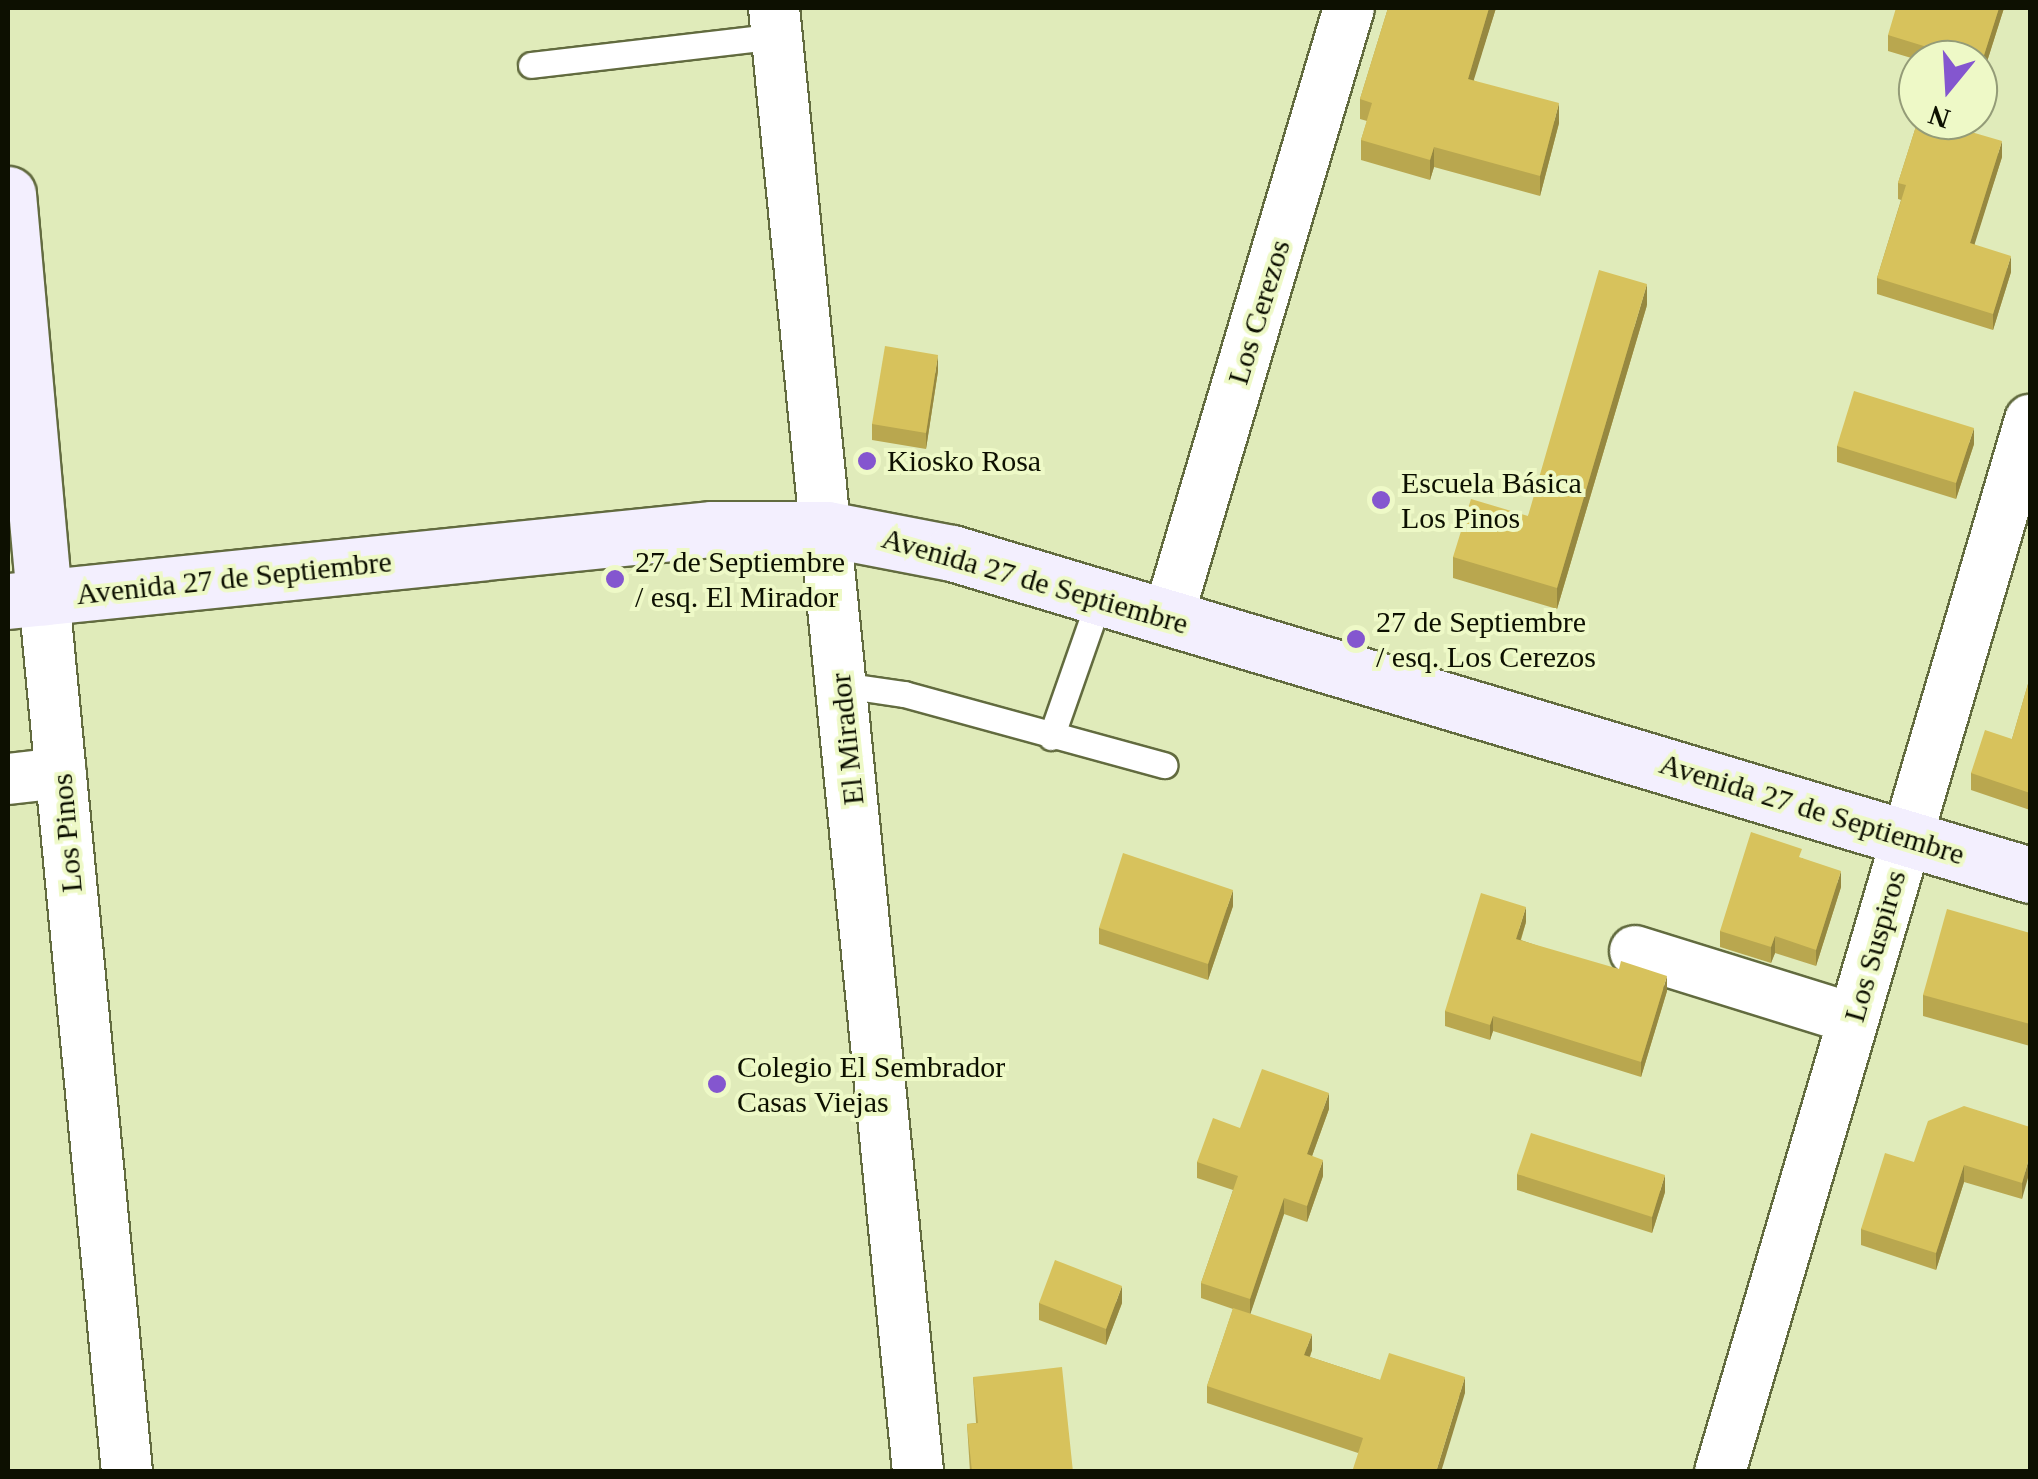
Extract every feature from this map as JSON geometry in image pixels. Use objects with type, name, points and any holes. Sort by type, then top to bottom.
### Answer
[{"type":"street","name":"Los Cerezos","points":[[1168,617],[1349,8]]},
{"type":"street","name":"El Mirador","points":[[776,22],[918,1472]]},
{"type":"street","name":"Los Pinos","points":[[8,194],[26,599],[61,773],[127,1472]]},
{"type":"street","name":"Los Suspiros","points":[[1720,1472],[2030,420]]},
{"type":"street","name":"Avenida 27 de Septiembre","points":[[26,599],[712,530],[826,529],[952,552],[2030,875]]},
{"type":"street","points":[[8,779],[61,773]]},
{"type":"street","points":[[1635,951],[1853,1019]]},
{"type":"lane","points":[[531,66],[776,22]]},
{"type":"lane","points":[[1051,737],[1100,597]]},
{"type":"lane","points":[[842,685],[904,694],[1164,765]]},
{"type":"building","points":[[1388,8],[1489,8],[1468,79],[1559,103],[1540,176],[1434,147],[1430,160],[1361,140],[1372,103],[1360,99]]},
{"type":"building","points":[[1896,8],[1999,8],[1989,40],[1904,40],[1888,35]]},
{"type":"building","points":[[1912,140],[2002,141],[1970,243],[2011,256],[1993,314],[1877,278],[1906,185],[1898,183]]},
{"type":"building","points":[[1599,270],[1647,284],[1557,588],[1453,557],[1471,499],[1528,516]]},
{"type":"building","points":[[885,346],[938,355],[926,433],[872,424]]},
{"type":"building","points":[[1854,391],[1974,428],[1956,483],[1837,446]]},
{"type":"building","points":[[2030,677],[2030,793],[1971,773],[1985,730],[2012,739]]},
{"type":"building","points":[[1751,832],[1802,849],[1799,857],[1841,871],[1816,950],[1775,936],[1771,947],[1720,931]]},
{"type":"building","points":[[1123,853],[1233,890],[1208,964],[1099,928]]},
{"type":"building","points":[[1481,893],[1526,907],[1516,939],[1619,969],[1621,961],[1667,976],[1641,1062],[1493,1016],[1490,1025],[1445,1011]]},
{"type":"building","points":[[1947,909],[2030,933],[2030,1024],[1923,995]]},
{"type":"building","points":[[1262,1069],[1329,1093],[1307,1154],[1323,1160],[1307,1206],[1284,1198],[1250,1299],[1201,1283],[1238,1176],[1197,1162],[1213,1118],[1240,1128]]},
{"type":"building","points":[[1964,1106],[2030,1127],[2030,1155],[2022,1183],[1964,1165],[1936,1253],[1861,1229],[1885,1153],[1914,1162],[1928,1121]]},
{"type":"building","points":[[1531,1133],[1665,1175],[1652,1217],[1517,1174]]},
{"type":"building","points":[[1055,1260],[1122,1286],[1106,1329],[1039,1303]]},
{"type":"building","points":[[1233,1308],[1312,1334],[1304,1355],[1380,1380],[1389,1353],[1465,1377],[1436,1472],[1352,1472],[1363,1438],[1207,1386]]},
{"type":"building","points":[[1062,1367],[1073,1472],[972,1472],[967,1424],[978,1423],[973,1377]]},
{"type":"place","name":"Kiosko Rosa","points":[[867,461]]},
{"type":"place","name":"Escuela Básica Los Pinos","points":[[1381,500]]},
{"type":"place","name":"27 de Septiembre / esq. El Mirador","points":[[615,579]]},
{"type":"place","name":"27 de Septiembre / esq. Los Cerezos","points":[[1356,639]]},
{"type":"place","name":"Colegio El Sembrador Casas Viejas","points":[[717,1084]]}]
